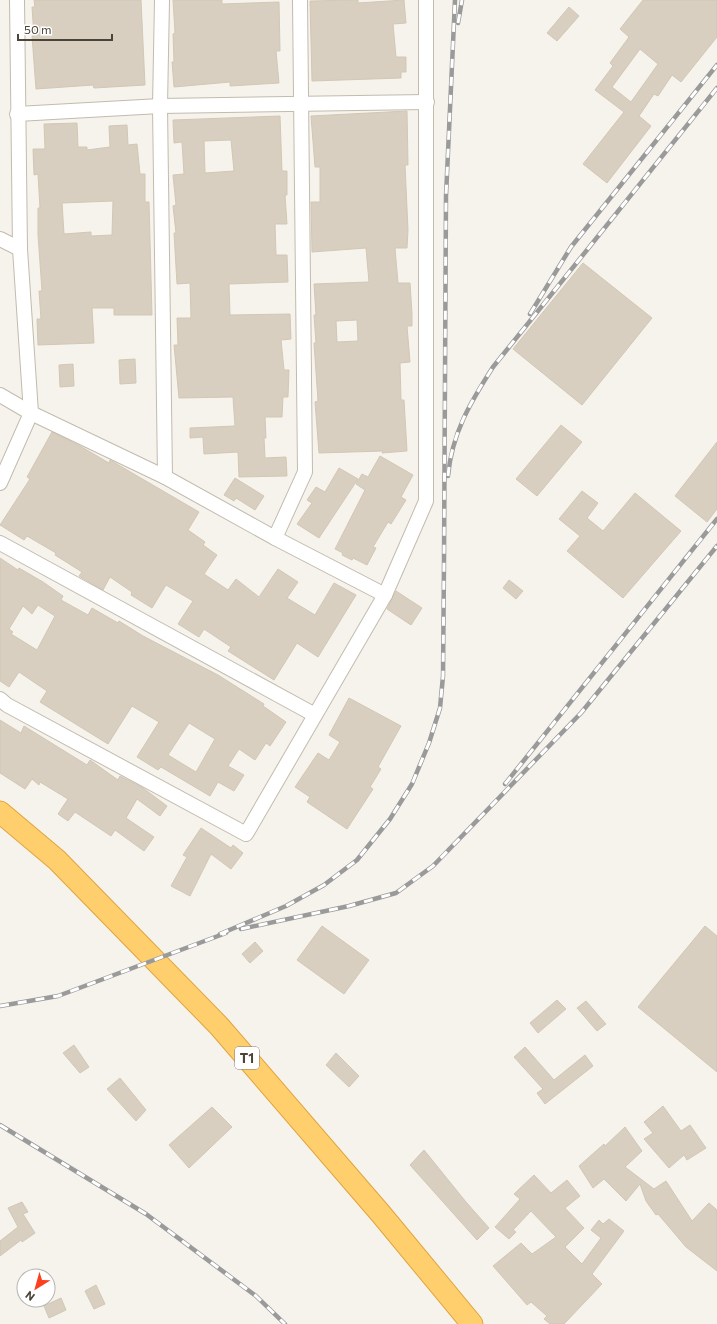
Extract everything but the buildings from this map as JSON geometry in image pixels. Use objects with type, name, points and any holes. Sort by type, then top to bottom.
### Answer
[{"type":"highway","name":"T1","points":[[0,812],[57,860],[219,1026],[381,1214],[472,1324]]},
{"type":"street","points":[[0,482],[31,413],[20,249],[17,0]]},
{"type":"street","points":[[162,0],[160,106],[166,477]]},
{"type":"street","points":[[275,538],[305,472],[300,0]]},
{"type":"street","points":[[0,699],[7,705],[246,834],[385,595],[426,501],[426,0]]},
{"type":"street","points":[[18,114],[160,106],[427,102]]},
{"type":"street","points":[[0,239],[20,249]]},
{"type":"street","points":[[0,394],[31,413],[166,477],[275,538],[385,595]]},
{"type":"street","points":[[0,542],[315,715]]},
{"type":"railway","points":[[220,934],[286,906],[324,885],[357,860],[390,819],[412,784],[429,743],[440,708],[443,676],[446,196],[455,0]]},
{"type":"railway","points":[[458,23],[462,0]]},
{"type":"railway","points":[[530,314],[571,247],[717,65]]},
{"type":"railway","points":[[448,476],[453,446],[463,419],[493,367],[717,88]]},
{"type":"railway","points":[[505,784],[717,519]]},
{"type":"railway","points":[[241,929],[349,906],[396,893],[433,866],[581,713],[717,546]]},
{"type":"railway","points":[[0,1006],[58,996],[226,933]]},
{"type":"railway","points":[[0,1125],[146,1214],[256,1296],[285,1324]]}]
